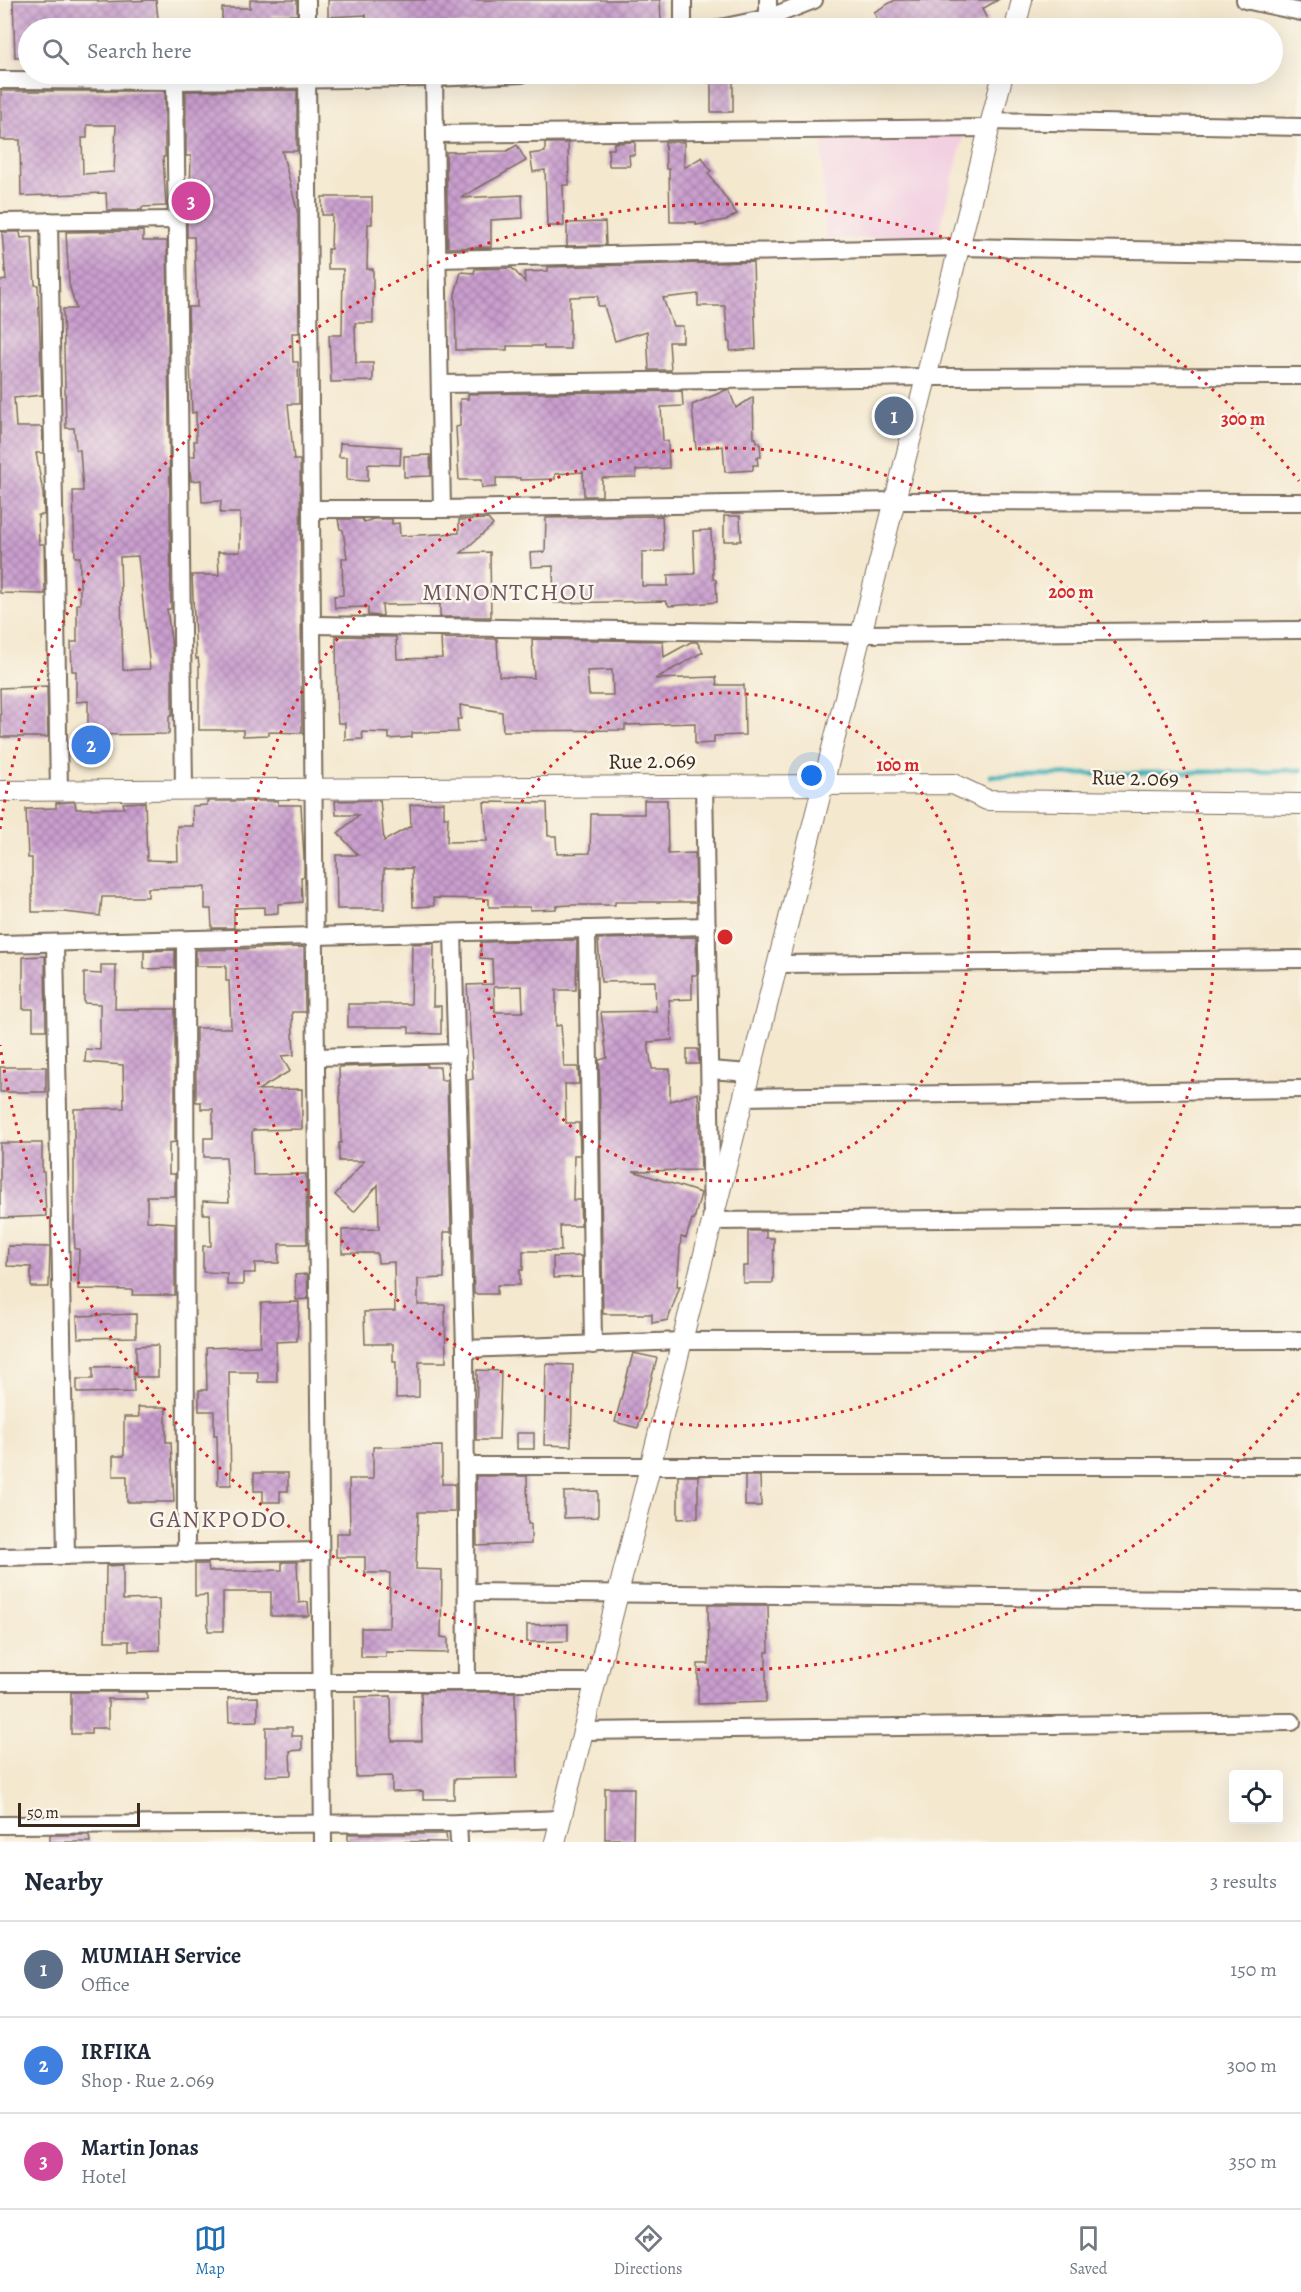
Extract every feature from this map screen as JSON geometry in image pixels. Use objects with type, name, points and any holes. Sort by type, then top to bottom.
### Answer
[{"type":"street","points":[[307,0],[307,18]]},
{"type":"street","points":[[683,0],[683,18]]},
{"type":"street","points":[[768,0],[768,18],[814,0]]},
{"type":"street","points":[[1018,18],[1022,0]]},
{"type":"street","points":[[1245,0],[1301,12]]},
{"type":"street","points":[[0,80],[18,80]]},
{"type":"street","points":[[175,84],[184,789]]},
{"type":"street","points":[[307,84],[323,1842]]},
{"type":"street","points":[[434,84],[442,509]]},
{"type":"street","points":[[555,1842],[1000,84]]},
{"type":"street","points":[[435,134],[990,125],[1301,127]]},
{"type":"street","points":[[0,222],[177,220]]},
{"type":"street","points":[[49,221],[59,790]]},
{"type":"street","points":[[438,259],[959,247],[1301,253]]},
{"type":"street","points":[[440,384],[926,377],[1301,376]]},
{"type":"street","points":[[312,509],[895,501],[1301,502]]},
{"type":"street","points":[[313,625],[861,634],[1301,630]]},
{"type":"street","points":[[704,784],[712,1221]]},
{"type":"street","name":"Rue 2.069","points":[[0,791],[704,784],[952,784],[987,800],[1301,804]]},
{"type":"street","points":[[0,944],[707,926]]},
{"type":"street","points":[[587,929],[592,1345]]},
{"type":"street","points":[[453,933],[465,1349],[467,1680]]},
{"type":"street","points":[[185,940],[186,1554]]},
{"type":"street","points":[[55,943],[66,1556]]},
{"type":"street","points":[[778,964],[1301,959]]},
{"type":"street","points":[[317,1058],[457,1053]]},
{"type":"street","points":[[710,1070],[750,1073]]},
{"type":"street","points":[[744,1097],[1301,1089]]},
{"type":"street","points":[[712,1221],[1301,1216]]},
{"type":"street","points":[[465,1349],[682,1341],[1301,1340]]},
{"type":"street","points":[[467,1466],[1301,1466]]},
{"type":"street","points":[[0,1557],[320,1551]]},
{"type":"street","points":[[467,1592],[1301,1600]]},
{"type":"street","points":[[0,1682],[467,1680],[596,1682]]},
{"type":"street","points":[[583,1731],[1292,1722]]},
{"type":"street","points":[[0,1825],[458,1823],[561,1819]]},
{"type":"street","points":[[458,1823],[459,1842]]},
{"type":"shaded area","points":[[964,134],[938,236],[825,239],[822,137]]},
{"type":"building","points":[[13,0],[98,0],[98,2],[156,0],[158,18],[18,18],[18,57],[15,57]]},
{"type":"building","points":[[250,0],[297,0],[297,15],[271,15],[271,18],[222,18],[222,8],[250,8]]},
{"type":"building","points":[[328,0],[660,0],[661,18],[366,18],[366,15],[328,17]]},
{"type":"building","points":[[895,0],[998,0],[982,9],[986,18],[877,18],[874,12]]},
{"type":"building","points":[[711,84],[733,84],[733,112],[711,112]]},
{"type":"building","points":[[297,90],[297,151],[282,151],[298,214],[299,333],[292,333],[293,362],[298,362],[299,404],[288,404],[294,460],[300,460],[302,733],[269,732],[269,735],[243,736],[243,730],[199,730],[199,665],[198,658],[196,659],[192,575],[219,575],[218,552],[240,552],[240,513],[220,513],[221,501],[202,502],[201,480],[191,481],[190,456],[195,456],[196,412],[192,413],[188,307],[197,307],[194,237],[187,237],[187,194],[190,194],[191,156],[186,156],[186,91]]},
{"type":"building","points":[[1,91],[165,91],[165,157],[163,157],[166,206],[142,207],[142,210],[107,210],[106,193],[21,196],[20,140],[1,140]],"holes":[[[87,125],[116,125],[114,172],[83,174],[82,138],[87,138]]]},
{"type":"building","points":[[635,142],[635,155],[629,155],[630,166],[609,166],[608,149],[614,149],[614,143]]},
{"type":"building","points":[[665,142],[684,142],[684,168],[702,157],[711,171],[708,173],[737,214],[726,220],[696,225],[696,222],[670,222],[669,169],[666,169]]},
{"type":"building","points":[[545,143],[568,143],[569,185],[563,185],[564,226],[547,226],[545,170],[533,172],[530,154],[545,152]]},
{"type":"building","points":[[517,145],[526,161],[460,198],[522,195],[523,218],[491,220],[491,247],[448,248],[446,152],[507,151]]},
{"type":"building","points":[[322,197],[372,197],[372,224],[368,224],[367,269],[373,269],[373,323],[355,323],[356,363],[373,363],[373,381],[331,382],[329,335],[342,335],[343,269],[328,269],[332,215],[322,215]]},
{"type":"building","points":[[605,222],[606,245],[567,246],[567,223]]},
{"type":"building","points":[[143,231],[143,241],[167,241],[171,609],[167,609],[172,649],[172,716],[169,716],[169,734],[88,735],[88,701],[76,702],[76,671],[72,671],[71,642],[77,642],[80,557],[75,557],[73,491],[83,491],[80,450],[76,450],[74,428],[66,428],[63,309],[76,309],[69,284],[66,232]],"holes":[[[138,556],[150,669],[123,670],[120,557]]]},
{"type":"building","points":[[2,232],[20,232],[21,238],[32,237],[35,285],[38,285],[42,395],[14,398],[16,427],[42,427],[43,453],[36,453],[43,493],[44,515],[38,515],[39,544],[44,544],[45,594],[0,593],[0,281],[6,280]]},
{"type":"building","points":[[753,262],[756,349],[730,351],[725,306],[698,306],[698,294],[663,298],[673,326],[683,326],[683,342],[669,342],[671,370],[649,370],[647,331],[615,341],[604,306],[598,306],[598,296],[570,297],[570,349],[507,346],[507,350],[456,350],[455,294],[461,272],[474,273],[475,269],[512,268],[525,282],[524,272],[548,271],[548,267]]},
{"type":"building","points":[[729,390],[736,408],[753,397],[754,438],[760,442],[761,457],[757,457],[758,465],[753,465],[753,470],[725,472],[723,446],[696,449],[692,405]]},
{"type":"building","points":[[682,391],[683,406],[661,407],[663,441],[668,441],[669,468],[636,470],[636,477],[602,478],[602,496],[584,496],[583,472],[555,474],[555,479],[496,478],[496,487],[482,488],[481,480],[459,480],[456,427],[460,426],[460,399],[468,399],[468,394]]},
{"type":"building","points":[[340,443],[401,447],[400,465],[368,464],[368,481],[347,480],[347,457],[339,457]]},
{"type":"building","points":[[430,455],[431,476],[404,477],[404,456]]},
{"type":"building","points":[[662,516],[664,551],[642,552],[642,586],[668,586],[668,575],[695,574],[693,531],[711,530],[713,579],[716,580],[717,602],[669,606],[666,601],[554,603],[553,566],[531,567],[530,553],[545,552],[546,518]]},
{"type":"building","points":[[724,516],[740,516],[741,541],[724,541]]},
{"type":"building","points":[[338,519],[362,519],[364,522],[373,519],[392,519],[392,524],[399,523],[400,536],[459,533],[459,520],[488,519],[493,525],[461,553],[490,552],[491,617],[440,617],[440,604],[382,605],[383,616],[368,615],[368,607],[335,608],[334,596],[343,595],[342,558],[347,558],[343,530],[340,529]]},
{"type":"building","points":[[336,636],[396,637],[397,659],[442,658],[441,638],[497,639],[499,676],[534,678],[532,639],[663,641],[664,657],[691,642],[697,642],[703,652],[655,679],[716,677],[717,685],[744,685],[745,735],[714,736],[714,743],[695,744],[695,723],[625,725],[625,730],[503,731],[502,712],[460,705],[461,719],[457,719],[458,732],[412,733],[412,737],[389,739],[389,733],[362,732],[363,739],[345,740],[345,723],[338,723]],"holes":[[[612,670],[613,695],[589,695],[587,671]]]},
{"type":"building","points":[[47,686],[48,737],[1,737],[0,688]]},
{"type":"building","points":[[380,800],[384,841],[411,826],[410,805],[444,802],[444,817],[448,817],[447,842],[487,841],[484,802],[547,803],[548,836],[556,836],[557,854],[590,853],[591,814],[644,814],[644,800],[667,800],[668,854],[695,853],[696,900],[695,902],[615,902],[615,905],[570,905],[556,906],[556,909],[530,910],[530,907],[489,907],[489,899],[433,898],[434,906],[413,907],[412,868],[384,869],[384,909],[337,909],[336,855],[358,855],[338,833],[359,815],[336,815],[335,801]]},
{"type":"building","points":[[207,801],[278,801],[278,805],[301,805],[304,859],[304,877],[301,877],[302,902],[278,904],[278,913],[264,914],[264,907],[234,908],[234,928],[212,928],[211,909],[205,909],[205,887],[148,888],[148,897],[102,897],[100,916],[64,912],[32,912],[32,858],[28,858],[26,809],[56,808],[56,803],[70,802],[75,802],[76,809],[124,808],[123,803],[145,802],[147,860],[178,861],[177,826],[193,826],[192,806],[207,805]]},
{"type":"building","points":[[696,937],[697,975],[692,975],[692,999],[669,1000],[672,1040],[648,1042],[652,1069],[670,1069],[670,1101],[698,1093],[701,1170],[633,1171],[701,1193],[694,1220],[692,1219],[686,1238],[681,1237],[677,1286],[680,1286],[668,1320],[652,1323],[652,1314],[603,1314],[599,1060],[607,1058],[601,1012],[656,1011],[655,981],[601,982],[598,939]]},
{"type":"building","points":[[577,940],[576,990],[556,990],[556,1026],[561,1025],[564,1067],[578,1067],[579,1084],[565,1084],[566,1123],[579,1123],[580,1155],[574,1155],[573,1200],[580,1200],[581,1226],[560,1226],[561,1251],[523,1251],[520,1285],[497,1285],[497,1294],[474,1294],[468,1080],[473,1079],[467,985],[493,984],[492,959],[480,958],[481,942]],"holes":[[[522,986],[523,1012],[495,1012],[494,987]]]},
{"type":"building","points":[[434,943],[433,1006],[441,1006],[441,1034],[409,1033],[409,1027],[348,1027],[348,1004],[411,1004],[412,944]]},
{"type":"building","points":[[304,947],[305,1012],[292,1012],[294,1055],[281,1056],[290,1071],[258,1090],[302,1089],[302,1129],[253,1130],[252,1133],[253,1175],[306,1174],[307,1244],[279,1244],[279,1263],[255,1263],[255,1273],[243,1273],[243,1285],[227,1285],[227,1273],[203,1272],[203,1246],[211,1246],[210,1214],[203,1214],[203,1201],[229,1202],[226,1157],[204,1157],[204,1138],[213,1138],[213,1109],[201,1109],[201,1102],[196,1102],[196,1028],[231,1028],[229,981],[226,981],[226,966],[196,966],[196,950]]},
{"type":"building","points":[[175,950],[175,968],[144,969],[144,951]]},
{"type":"building","points":[[45,956],[46,1030],[33,1030],[33,1009],[23,1009],[23,957]]},
{"type":"building","points":[[101,965],[116,965],[115,1009],[175,1009],[175,1142],[169,1143],[169,1174],[175,1174],[175,1196],[147,1196],[147,1221],[175,1223],[175,1295],[132,1295],[133,1290],[78,1289],[79,1249],[75,1249],[74,1233],[74,1109],[124,1108],[123,1065],[85,1062],[86,1049],[100,1050],[100,1004],[84,1003],[84,973],[101,974]]},
{"type":"building","points":[[687,1049],[698,1049],[699,1064],[687,1064]]},
{"type":"building","points":[[427,1064],[427,1067],[440,1067],[441,1080],[447,1080],[451,1232],[444,1232],[444,1278],[418,1279],[418,1305],[445,1305],[446,1362],[419,1362],[419,1397],[396,1398],[396,1362],[393,1362],[393,1344],[365,1344],[364,1312],[395,1311],[394,1262],[378,1263],[377,1253],[342,1253],[342,1230],[379,1229],[378,1185],[354,1212],[335,1195],[364,1161],[339,1161],[339,1143],[341,1143],[339,1067]]},
{"type":"building","points":[[0,1067],[46,1067],[46,1092],[0,1092]]},
{"type":"building","points":[[0,1143],[42,1143],[46,1216],[0,1218]]},
{"type":"building","points":[[748,1231],[766,1231],[766,1238],[774,1238],[773,1283],[743,1283],[743,1266],[748,1266]]},
{"type":"building","points":[[8,1246],[50,1247],[49,1287],[31,1287],[31,1267],[7,1266]]},
{"type":"building","points":[[581,1256],[582,1277],[553,1278],[553,1257]]},
{"type":"building","points":[[307,1274],[308,1299],[296,1300],[295,1275]]},
{"type":"building","points":[[299,1302],[297,1341],[276,1342],[277,1382],[258,1382],[258,1372],[229,1372],[231,1485],[218,1485],[214,1411],[199,1411],[199,1390],[207,1390],[206,1348],[260,1346],[261,1303]]},
{"type":"building","points":[[136,1314],[136,1337],[78,1338],[77,1316]]},
{"type":"building","points":[[158,1345],[158,1377],[136,1377],[136,1346]]},
{"type":"building","points":[[633,1353],[657,1358],[638,1428],[615,1422]]},
{"type":"building","points":[[546,1364],[573,1365],[571,1446],[544,1445]]},
{"type":"building","points":[[133,1366],[134,1392],[77,1393],[77,1379],[93,1379],[93,1367]]},
{"type":"building","points":[[477,1370],[501,1371],[499,1440],[476,1440]]},
{"type":"building","points":[[138,1407],[166,1407],[166,1442],[171,1442],[174,1502],[127,1502],[127,1476],[113,1476],[113,1456],[124,1456],[124,1417],[139,1417]]},
{"type":"building","points":[[517,1433],[534,1433],[534,1449],[517,1449]]},
{"type":"building","points":[[442,1446],[442,1484],[455,1484],[455,1512],[418,1512],[416,1569],[442,1570],[441,1637],[448,1638],[448,1653],[386,1652],[386,1657],[361,1657],[361,1628],[389,1628],[390,1573],[365,1573],[365,1557],[336,1557],[336,1533],[350,1533],[349,1479],[373,1479],[373,1447]]},
{"type":"building","points":[[254,1473],[288,1473],[288,1491],[280,1491],[280,1502],[263,1502],[263,1491],[254,1491]]},
{"type":"building","points":[[476,1476],[527,1476],[528,1524],[531,1524],[531,1544],[477,1546]]},
{"type":"building","points":[[678,1476],[698,1476],[698,1518],[678,1519]]},
{"type":"building","points":[[745,1476],[760,1476],[761,1506],[745,1506]]},
{"type":"building","points":[[598,1491],[598,1517],[564,1518],[564,1492]]},
{"type":"building","points":[[282,1562],[297,1562],[299,1603],[308,1602],[309,1616],[271,1616],[271,1592],[223,1592],[223,1631],[208,1631],[207,1595],[195,1596],[195,1564],[208,1564],[209,1571],[246,1571],[282,1570]]},
{"type":"building","points":[[123,1565],[123,1600],[159,1599],[160,1650],[129,1651],[129,1641],[105,1641],[106,1566]]},
{"type":"building","points":[[708,1605],[768,1605],[769,1652],[766,1652],[766,1702],[698,1704],[698,1664],[709,1664]]},
{"type":"building","points":[[568,1624],[568,1641],[527,1642],[527,1625]]},
{"type":"building","points":[[71,1692],[147,1692],[147,1699],[108,1699],[108,1728],[91,1728],[91,1734],[71,1734]]},
{"type":"building","points":[[421,1692],[515,1692],[517,1778],[454,1779],[454,1799],[423,1799],[423,1791],[392,1792],[392,1776],[356,1777],[355,1697],[391,1696],[392,1741],[422,1741]]},
{"type":"building","points":[[258,1697],[258,1721],[229,1722],[228,1698]]},
{"type":"building","points":[[266,1727],[292,1727],[292,1736],[302,1736],[302,1750],[290,1751],[291,1775],[266,1776]]},
{"type":"building","points":[[605,1788],[634,1788],[633,1839],[605,1839]]},
{"type":"building","points":[[348,1834],[446,1834],[447,1842],[348,1841]]},
{"type":"building","points":[[50,1835],[89,1835],[90,1842],[50,1842]]},
{"type":"waterway","points":[[990,776],[1301,770]]},
{"type":"place","name":"Martin Jonas","points":[[191,201]]},
{"type":"place","name":"MUMIAH Service","points":[[894,416]]},
{"type":"place","name":"IRFIKA","points":[[91,745]]},
{"type":"district","name":"MINONTCHOU","points":[[509,592]]},
{"type":"district","name":"GANKPODO","points":[[218,1519]]}]
